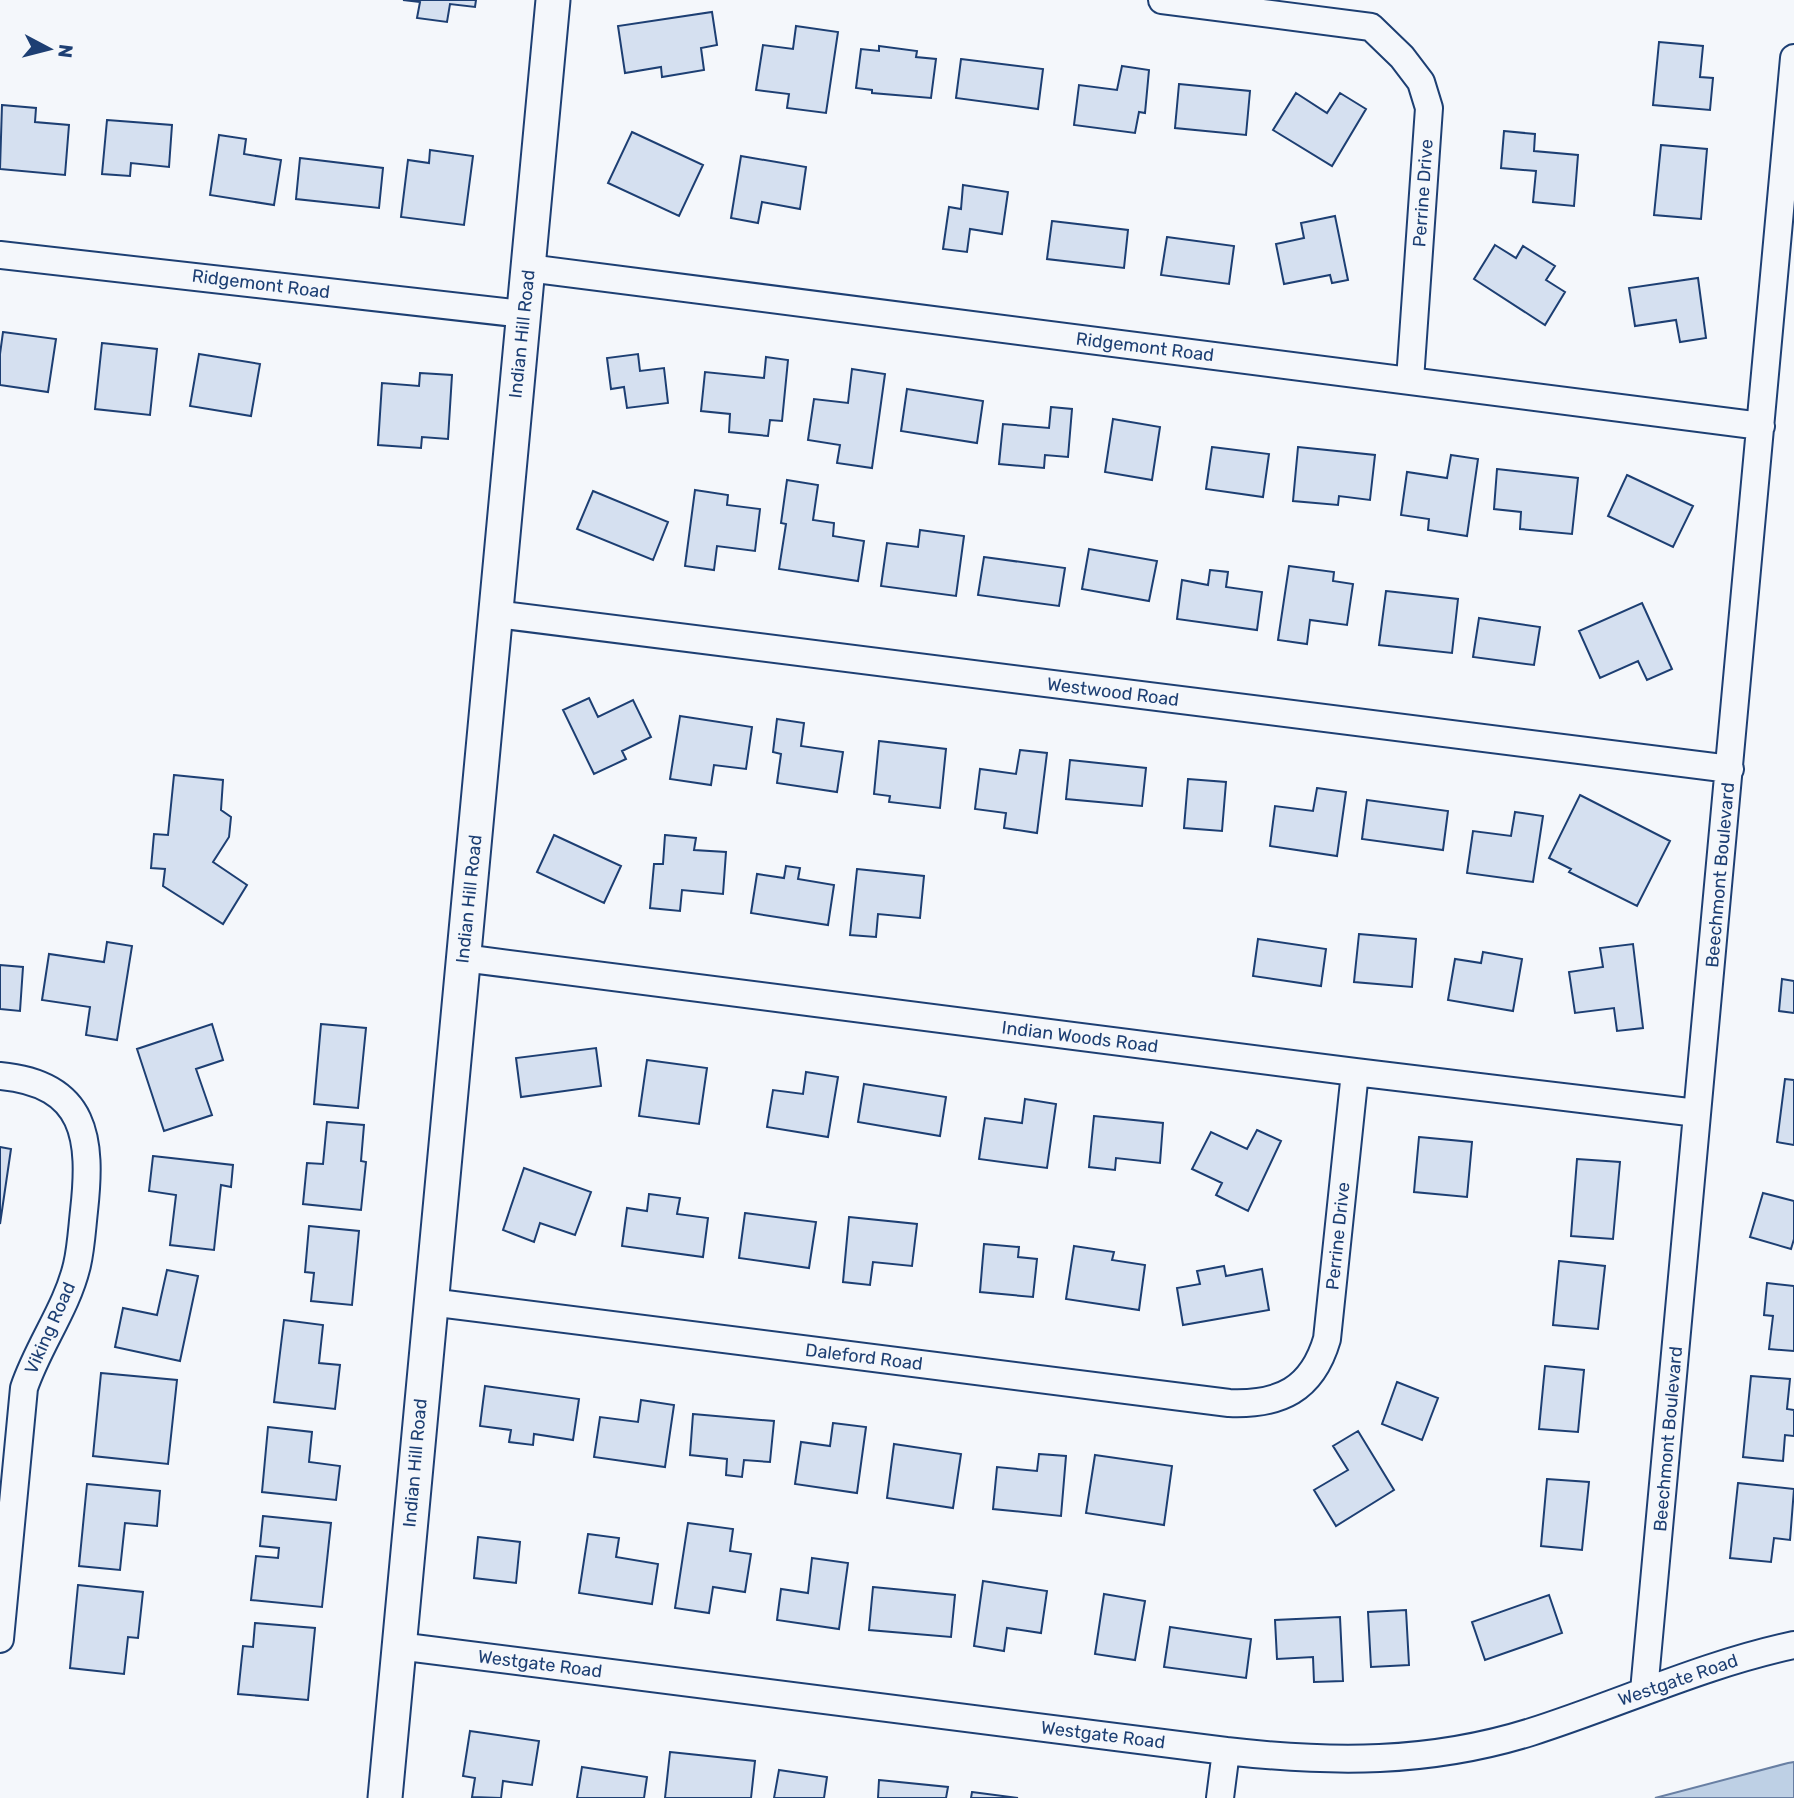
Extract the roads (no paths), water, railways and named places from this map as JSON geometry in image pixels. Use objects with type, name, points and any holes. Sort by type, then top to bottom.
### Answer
[{"type":"street","name":"Indian Hill Road","points":[[385,1798],[553,0]]},
{"type":"street","name":"Perrine Drive","points":[[1161,0],[1371,27],[1402,57],[1421,82],[1429,108],[1409,380]]},
{"type":"street","name":"Beechmont Boulevard","points":[[1644,1691],[1794,67]]},
{"type":"street","name":"Ridgemont Road","points":[[0,255],[523,314]]},
{"type":"street","name":"Ridgemont Road","points":[[528,268],[1761,425]]},
{"type":"street","name":"Westwood Road","points":[[496,614],[1730,769]]},
{"type":"street","name":"Indian Woods Road","points":[[463,958],[1698,1113]]},
{"type":"street","name":"Perrine Drive","points":[[1295,1390],[1316,1367],[1327,1339],[1355,1072]]},
{"type":"street","name":"Viking Road","points":[[0,1076],[34,1082],[57,1093],[68,1105],[85,1136],[88,1155],[78,1265],[32,1364],[24,1388],[0,1639]]},
{"type":"street","name":"Daleford Road","points":[[430,1302],[1229,1403],[1270,1401],[1295,1390]]},
{"type":"street","name":"Westgate Road","points":[[398,1646],[1226,1751],[1324,1760],[1428,1755],[1468,1748],[1530,1732],[1735,1660],[1794,1645]]},
{"type":"street","points":[[1220,1798],[1226,1751]]},
{"type":"water","points":[[1794,1762],[1794,1798],[1655,1798],[1788,1763]]}]
